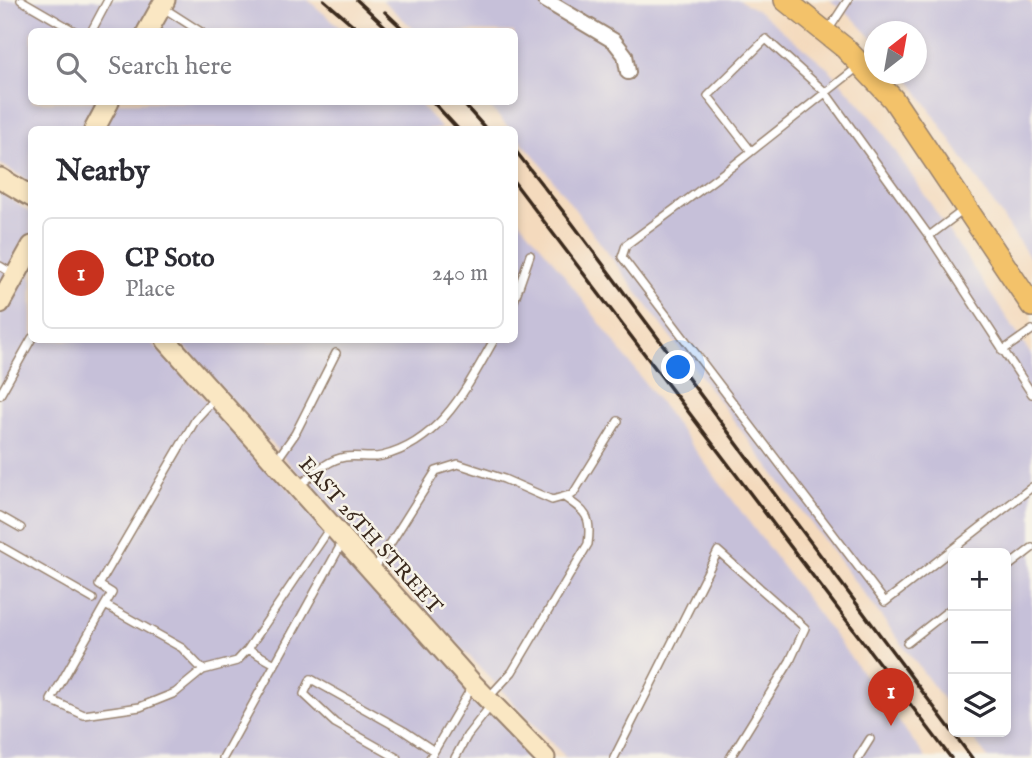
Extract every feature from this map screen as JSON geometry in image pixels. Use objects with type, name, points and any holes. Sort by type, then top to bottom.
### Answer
[{"type":"main road","points":[[785,0],[827,32],[861,64],[912,125],[1032,306]]},
{"type":"street","points":[[545,0],[614,41],[625,55],[628,72]]},
{"type":"street","points":[[150,28],[163,3]]},
{"type":"street","points":[[96,126],[107,105]]},
{"type":"street","points":[[0,178],[28,195]]},
{"type":"street","points":[[0,303],[28,252]]},
{"type":"street","name":"EAST 26TH STREET","points":[[169,343],[474,684],[545,758]]},
{"type":"lane","points":[[22,0],[69,28]]},
{"type":"lane","points":[[93,28],[108,0]]},
{"type":"lane","points":[[827,32],[848,0]]},
{"type":"lane","points":[[163,3],[196,28]]},
{"type":"lane","points":[[751,152],[708,96],[766,39],[825,92],[929,236],[1032,394]]},
{"type":"lane","points":[[861,64],[751,152],[625,245],[622,257],[885,602],[1032,487]]},
{"type":"lane","points":[[929,236],[967,208]]},
{"type":"lane","points":[[518,290],[530,255]]},
{"type":"lane","points":[[1002,351],[1032,330]]},
{"type":"lane","points":[[0,395],[29,343]]},
{"type":"lane","points":[[298,487],[326,464],[344,457],[382,456],[427,435],[450,413],[492,343]]},
{"type":"lane","points":[[275,461],[295,434],[335,353]]},
{"type":"lane","points":[[216,396],[196,419],[99,585],[112,593],[51,700],[84,715],[140,707],[175,693],[203,670],[237,661],[338,532]]},
{"type":"lane","points":[[373,571],[436,471],[458,464],[504,478],[552,500],[564,497],[573,494],[618,422]]},
{"type":"lane","points":[[455,758],[490,701],[512,672],[589,544],[591,525],[584,511],[564,497]]},
{"type":"lane","points":[[0,516],[21,528]]},
{"type":"lane","points":[[223,758],[275,664],[338,532]]},
{"type":"lane","points":[[0,546],[93,599]]},
{"type":"lane","points":[[1011,564],[1032,548]]},
{"type":"lane","points":[[614,758],[718,551],[805,628],[790,662],[730,758]]},
{"type":"lane","points":[[105,606],[182,648],[203,670]]},
{"type":"lane","points":[[907,643],[948,611]]},
{"type":"lane","points":[[248,649],[275,664]]},
{"type":"lane","points":[[397,758],[335,723],[304,694],[311,679],[404,731],[432,754],[474,684]]},
{"type":"lane","points":[[858,758],[870,738]]},
{"type":"shaded area","points":[[0,0],[308,0],[341,28],[28,28],[28,105],[421,105],[439,126],[28,126],[28,180],[0,164]]},
{"type":"shaded area","points":[[382,0],[739,0],[760,12],[827,67],[876,122],[1032,356],[1032,758],[988,758],[972,737],[1011,737],[1011,548],[948,548],[948,705],[537,159],[518,137],[518,126],[507,126],[488,105],[518,105],[518,28],[413,28]]},
{"type":"shaded area","points":[[830,0],[1026,0],[1032,4],[1032,261],[913,84],[927,84],[927,21],[864,21],[864,29]]},
{"type":"shaded area","points":[[0,192],[28,211],[28,343],[152,343],[542,758],[0,758]]},
{"type":"shaded area","points":[[518,219],[552,259],[926,758],[566,758],[337,517],[182,343],[518,343]]},
{"type":"railway","points":[[324,0],[356,28]]},
{"type":"railway","points":[[357,0],[387,28]]},
{"type":"railway","points":[[385,12],[402,28]]},
{"type":"railway","points":[[436,105],[455,126]]},
{"type":"railway","points":[[465,105],[483,126]]},
{"type":"railway","points":[[518,154],[972,758]]},
{"type":"railway","points":[[518,187],[951,758]]},
{"type":"place","name":"CP Soto","points":[[891,726]]}]
